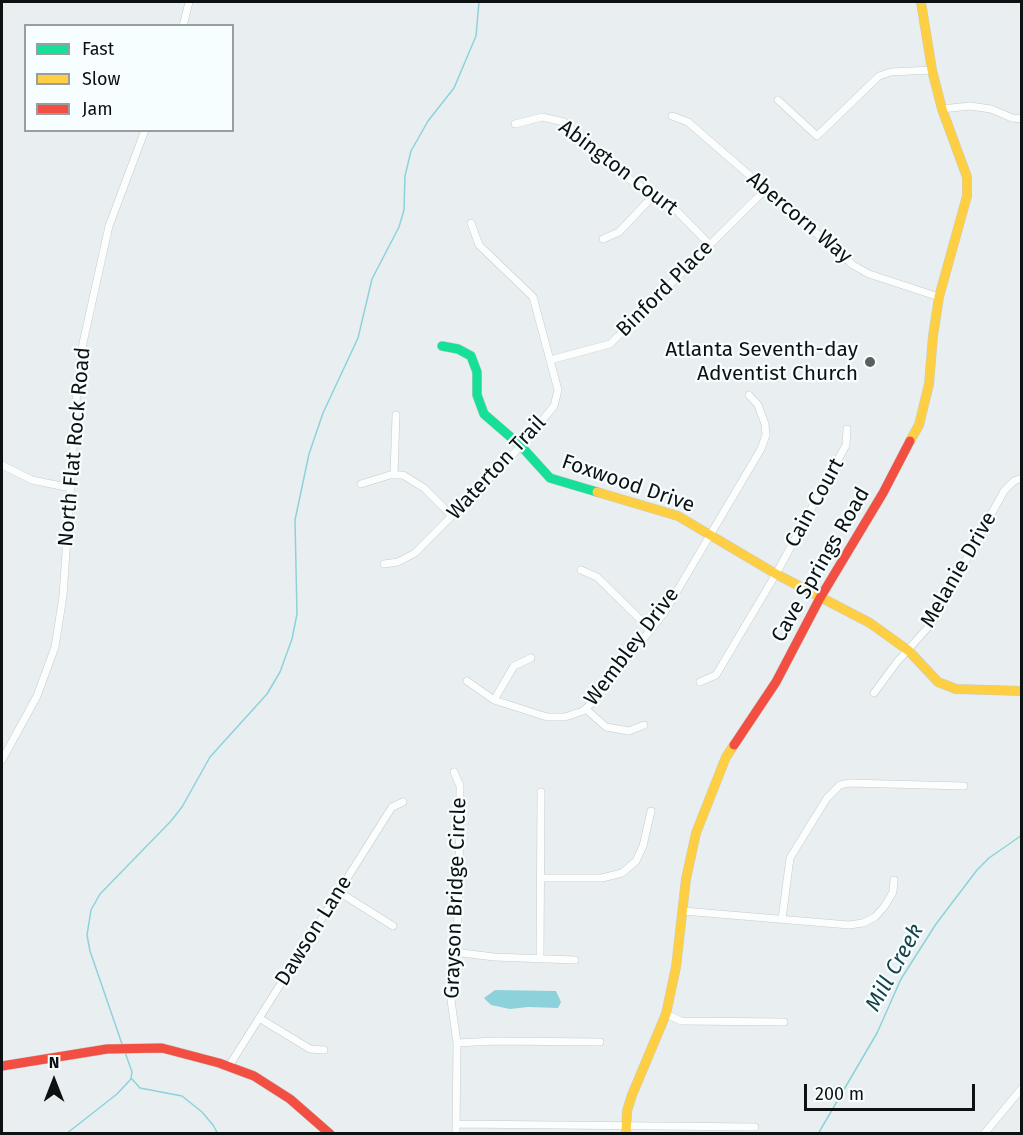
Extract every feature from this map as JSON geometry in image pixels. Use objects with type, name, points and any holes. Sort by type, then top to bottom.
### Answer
[{"type":"street","points":[[184,24],[189,2]]},
{"type":"street","name":"Cave Springs Road","points":[[626,1130],[627,1111],[632,1095],[666,1014],[676,967],[686,879],[696,833],[726,758],[776,682],[820,598],[884,493],[918,425],[929,384],[939,297],[967,196],[967,177],[942,108],[932,70],[921,2]]},
{"type":"street","points":[[778,100],[817,136],[879,76],[891,72],[932,70]]},
{"type":"street","points":[[942,108],[970,106],[991,109],[1012,118],[1022,119]]},
{"type":"street","name":"Abercorn Way","points":[[672,116],[688,122],[854,265],[869,274],[939,297]]},
{"type":"street","name":"Abington Court","points":[[515,123],[542,117],[564,122],[618,172],[673,207],[710,245]]},
{"type":"street","name":"North Flat Rock Road","points":[[2,760],[37,696],[55,646],[63,596],[77,389],[83,344],[109,226],[144,132]]},
{"type":"street","name":"Binford Place","points":[[550,360],[610,344],[765,190]]},
{"type":"street","points":[[603,239],[619,232],[654,195]]},
{"type":"street","name":"Waterton Trail","points":[[384,564],[398,562],[415,553],[521,446],[554,406],[558,390],[533,297],[479,245],[471,223]]},
{"type":"street","name":"Foxwood Drive","points":[[442,346],[458,349],[471,356],[477,372],[477,395],[484,414],[521,446],[550,478],[678,516],[776,574],[870,623],[909,651],[938,682],[956,689],[1022,691]]},
{"type":"street","name":"Wembley Drive","points":[[466,681],[494,700],[547,717],[565,717],[586,709],[596,699],[614,668],[635,649],[664,613],[761,449],[766,435],[765,424],[758,405],[749,395]]},
{"type":"street","points":[[394,475],[396,415]]},
{"type":"street","name":"Cain Court","points":[[700,682],[716,675],[776,574],[846,445],[847,429]]},
{"type":"street","points":[[2,465],[32,480],[71,488]]},
{"type":"street","points":[[361,484],[394,475],[403,475],[424,488],[452,516]]},
{"type":"street","name":"Melanie Drive","points":[[874,693],[897,662],[931,624],[1004,490],[1014,481],[1022,478]]},
{"type":"street","points":[[581,570],[597,577],[650,629]]},
{"type":"street","points":[[494,700],[514,666],[531,658]]},
{"type":"street","points":[[586,709],[606,727],[629,731],[644,725]]},
{"type":"street","name":"Grayson Bridge Circle","points":[[454,772],[460,786],[459,895],[451,975],[451,1000],[457,1043],[456,1134]]},
{"type":"street","points":[[782,919],[790,858],[827,798],[840,785],[849,783],[964,786]]},
{"type":"street","points":[[540,959],[541,792]]},
{"type":"street","name":"Dawson Lane","points":[[229,1066],[392,807],[403,802]]},
{"type":"street","points":[[541,878],[602,878],[622,873],[636,861],[643,846],[651,811]]},
{"type":"street","points":[[683,911],[849,925],[863,923],[875,917],[884,907],[893,892],[894,880]]},
{"type":"street","points":[[339,892],[393,926]]},
{"type":"street","points":[[454,952],[494,957],[575,960]]},
{"type":"street","points":[[666,1014],[681,1021],[784,1022]]},
{"type":"street","points":[[259,1018],[310,1049],[324,1050]]},
{"type":"street","points":[[457,1043],[600,1042]]},
{"type":"street","points":[[2,1066],[107,1049],[162,1048],[229,1066],[254,1076],[290,1099],[330,1134]]},
{"type":"street","points":[[984,1134],[1022,1088]]},
{"type":"street","points":[[457,1124],[626,1130],[755,1127]]},
{"type":"water","points":[[495,990],[556,991],[561,1002],[558,1008],[510,1009],[491,1005],[484,998]]},
{"type":"waterway","points":[[122,1044],[90,951],[87,935],[91,910],[100,894],[171,821],[182,807],[210,757],[267,694],[280,672],[292,639],[297,614],[295,520],[309,454],[323,413],[358,338],[372,279],[399,227],[404,210],[405,176],[411,151],[428,121],[454,88],[476,36],[479,2]]},
{"type":"waterway","name":"Mill Creek","points":[[818,1134],[877,1033],[901,979],[936,924],[977,870],[989,858],[1022,835]]},
{"type":"waterway","points":[[125,1052],[132,1072],[131,1078],[140,1088],[182,1096],[202,1112],[218,1134]]},
{"type":"waterway","points":[[66,1134],[117,1094],[131,1079]]},
{"type":"traffic: fast","points":[[442,346],[458,349],[471,356],[477,372],[477,395],[484,414],[521,446],[550,478],[597,492]]},
{"type":"traffic: slow","points":[[910,441],[919,425],[929,384],[939,297],[967,196],[967,177],[942,109],[932,70],[921,2]]},
{"type":"traffic: slow","points":[[597,492],[678,516],[776,574],[870,623],[909,651],[938,682],[956,689],[1022,691]]},
{"type":"traffic: slow","points":[[626,1134],[627,1111],[632,1095],[666,1014],[676,967],[686,879],[696,833],[726,757],[734,745]]},
{"type":"traffic: jam","points":[[734,745],[776,682],[820,598],[883,493],[910,441]]},
{"type":"traffic: jam","points":[[2,1066],[107,1049],[162,1048],[219,1063],[254,1076],[290,1099],[330,1134]]},
{"type":"place","name":"Atlanta Seventh-day Adventist Church","points":[[870,362]]}]
